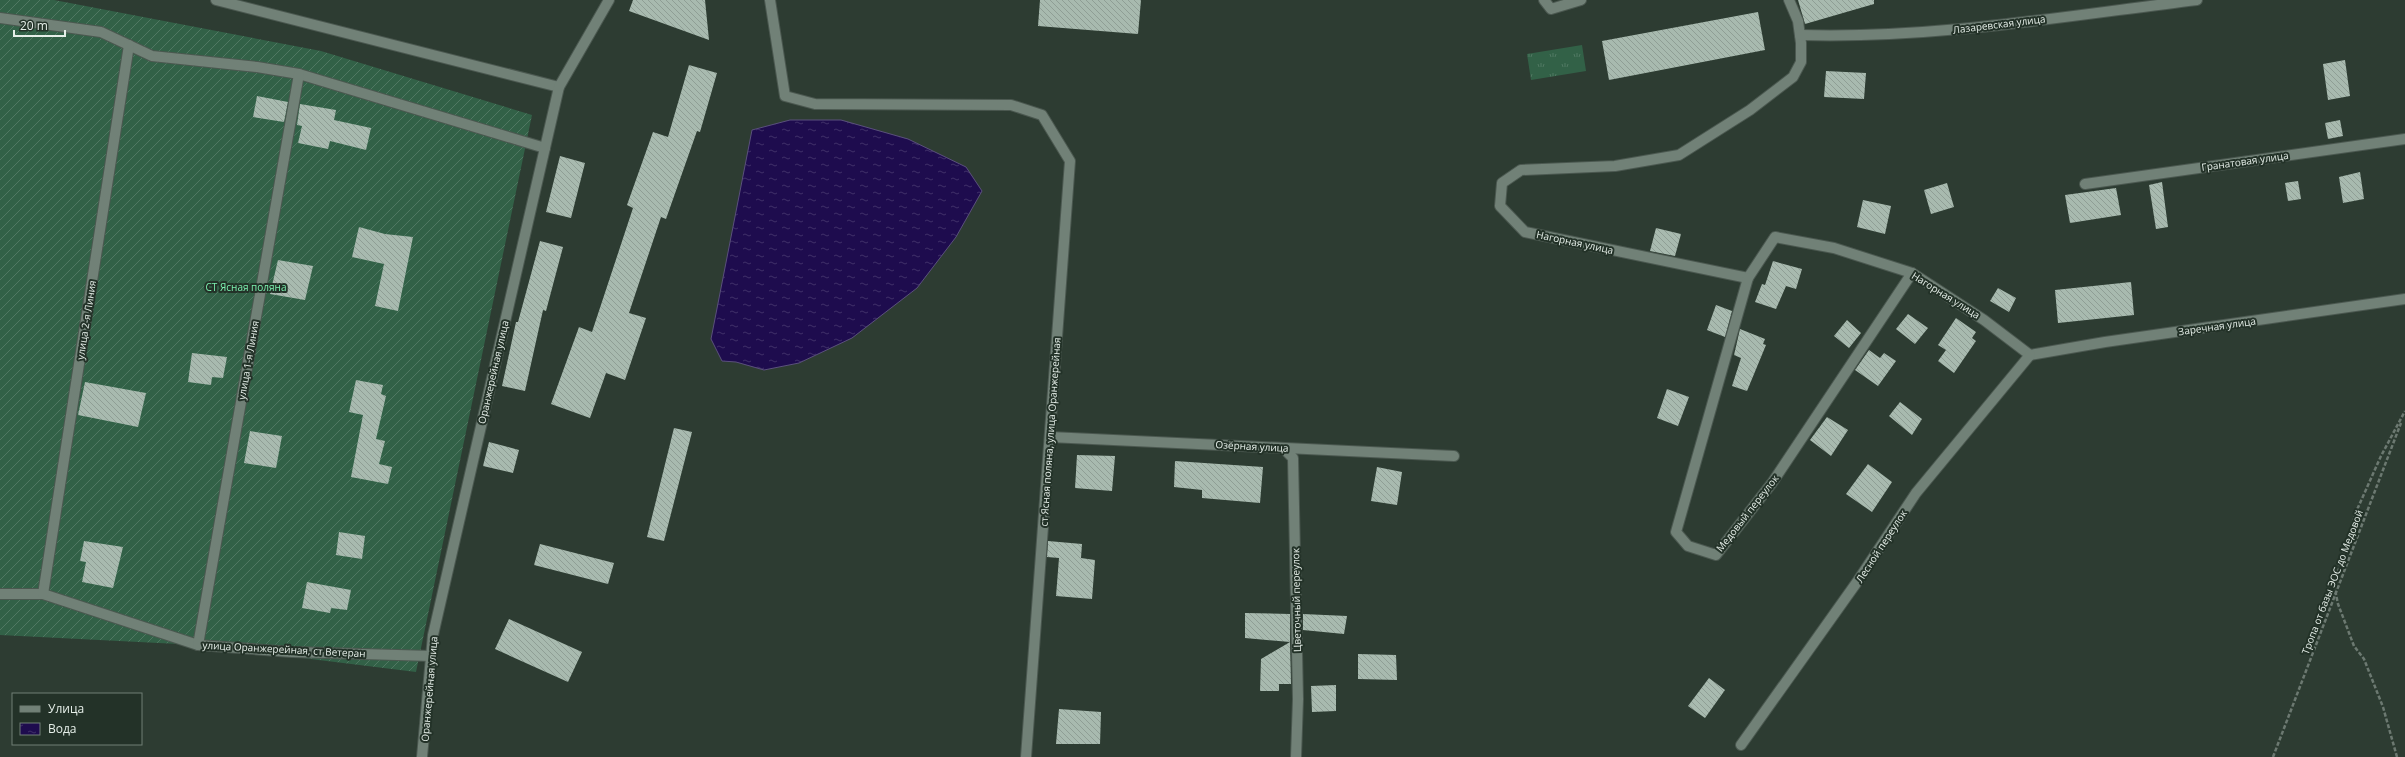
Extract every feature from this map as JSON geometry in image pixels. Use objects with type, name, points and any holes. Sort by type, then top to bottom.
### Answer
[{"type":"street","points":[[216,0],[559,87]]},
{"type":"street","name":"Оранжерейная улица","points":[[422,757],[433,634],[559,87],[609,0]]},
{"type":"street","name":"ст Ясная поляна, улица Оранжерейная","points":[[770,0],[785,96],[815,104],[1011,105],[1042,115],[1070,161],[1026,757]]},
{"type":"street","points":[[1544,0],[1551,9],[1581,0]]},
{"type":"street","name":"Нагорная улица","points":[[1789,0],[1798,21],[1801,62],[1793,77],[1750,110],[1679,155],[1615,166],[1521,170],[1502,182],[1500,206],[1525,232],[1748,278],[1774,237],[1834,248],[1912,273],[1984,320],[2030,355]]},
{"type":"street","name":"Лазаревская улица","points":[[1800,35],[1849,36],[1926,33],[2198,0]]},
{"type":"street","points":[[0,18],[101,32],[152,56],[258,67],[299,74],[545,148]]},
{"type":"street","name":"улица 2-я Линия","points":[[43,594],[129,45]]},
{"type":"street","name":"улица 1-я Линия","points":[[198,645],[299,74]]},
{"type":"street","name":"Гранатовая улица","points":[[2085,184],[2405,139]]},
{"type":"street","name":"Медовый переулок","points":[[1748,278],[1676,532],[1688,546],[1716,555],[1772,483],[1912,273]]},
{"type":"street","name":"Заречная улица","points":[[2030,355],[2105,342],[2405,299]]},
{"type":"street","name":"Лесной переулок","points":[[1742,745],[1857,582],[1916,493],[2030,355]]},
{"type":"street","name":"Озёрная улица","points":[[1050,437],[1454,456]]},
{"type":"street","name":"Цветочный переулок","points":[[1283,448],[1293,458],[1298,699],[1296,757]]},
{"type":"street","name":"улица Оранжерейная, ст Ветеран","points":[[0,594],[43,594],[198,645],[292,652],[432,656]]},
{"type":"path","points":[[2397,757],[2384,707],[2364,659],[2354,646],[2334,585],[2356,512],[2381,456],[2405,412]]},
{"type":"path","name":"Тропа от базы ЭОС до Медовой","points":[[2273,757],[2405,412]]},
{"type":"green space","name":"СТ Ясная поляна","points":[[0,0],[54,0],[321,51],[532,115],[416,672],[198,645],[0,635]]},
{"type":"green space","points":[[1582,45],[1586,71],[1531,80],[1527,54]]},
{"type":"water","points":[[790,120],[841,120],[908,139],[966,167],[982,191],[956,237],[917,288],[852,338],[799,363],[764,370],[736,362],[722,361],[711,339],[752,130]]},
{"type":"building","points":[[633,0],[705,0],[709,40],[629,11]]},
{"type":"building","points":[[1040,0],[1141,0],[1138,34],[1038,26]]},
{"type":"building","points":[[1798,0],[1874,0],[1874,4],[1805,24]]},
{"type":"building","points":[[1758,12],[1765,50],[1609,80],[1602,41]]},
{"type":"building","points":[[2345,60],[2350,96],[2328,100],[2323,64]]},
{"type":"building","points":[[689,65],[717,73],[700,132],[697,131],[666,219],[661,217],[629,313],[646,318],[625,380],[606,373],[590,418],[551,404],[579,327],[592,332],[633,208],[627,205],[653,132],[668,137]]},
{"type":"building","points":[[1826,71],[1866,73],[1864,99],[1824,97]]},
{"type":"building","points":[[257,96],[288,102],[284,122],[253,117]]},
{"type":"building","points":[[300,104],[336,110],[334,120],[371,128],[366,150],[330,141],[328,149],[298,143],[302,126],[297,125]]},
{"type":"building","points":[[2340,120],[2343,136],[2328,139],[2325,123]]},
{"type":"building","points":[[560,156],[585,163],[571,218],[546,212]]},
{"type":"building","points":[[2360,172],[2364,199],[2343,203],[2339,177]]},
{"type":"building","points":[[2298,181],[2301,199],[2288,201],[2285,183]]},
{"type":"building","points":[[2162,182],[2168,227],[2156,229],[2149,185]]},
{"type":"building","points":[[1947,183],[1954,207],[1931,214],[1924,190]]},
{"type":"building","points":[[2116,188],[2121,215],[2070,223],[2065,195]]},
{"type":"building","points":[[1863,200],[1891,206],[1885,234],[1857,227]]},
{"type":"building","points":[[359,227],[385,234],[413,237],[398,311],[375,306],[384,264],[352,257]]},
{"type":"building","points":[[1656,228],[1681,234],[1675,256],[1650,251]]},
{"type":"building","points":[[540,241],[563,247],[546,311],[543,310],[525,391],[502,386],[516,322],[518,322]]},
{"type":"building","points":[[278,260],[313,266],[305,300],[270,294]]},
{"type":"building","points":[[1773,261],[1802,269],[1796,289],[1786,286],[1776,309],[1755,302],[1762,284],[1765,285]]},
{"type":"building","points":[[2131,282],[2134,315],[2058,323],[2055,290]]},
{"type":"building","points":[[1998,288],[2016,298],[2009,312],[1990,301]]},
{"type":"building","points":[[1716,305],[1732,311],[1725,337],[1707,330]]},
{"type":"building","points":[[1908,314],[1928,328],[1915,344],[1896,329]]},
{"type":"building","points":[[1956,318],[1976,332],[1972,338],[1976,341],[1954,373],[1938,361],[1946,350],[1938,345]]},
{"type":"building","points":[[1847,320],[1861,333],[1849,348],[1834,336]]},
{"type":"building","points":[[1740,329],[1765,339],[1763,344],[1766,345],[1747,391],[1732,386],[1741,358],[1734,355]]},
{"type":"building","points":[[1869,350],[1880,358],[1884,353],[1896,361],[1878,386],[1855,370]]},
{"type":"building","points":[[192,353],[227,357],[223,378],[212,377],[211,385],[188,382]]},
{"type":"building","points":[[356,380],[383,385],[381,394],[386,396],[376,439],[385,441],[379,464],[392,467],[388,484],[351,477],[363,415],[349,412]]},
{"type":"building","points":[[85,382],[146,393],[138,427],[78,415]]},
{"type":"building","points":[[1667,389],[1689,397],[1678,426],[1657,418]]},
{"type":"building","points":[[1900,402],[1922,419],[1912,435],[1889,416]]},
{"type":"building","points":[[1827,417],[1848,430],[1831,456],[1810,440]]},
{"type":"building","points":[[674,428],[692,432],[664,541],[647,537]]},
{"type":"building","points":[[250,431],[282,436],[276,468],[244,463]]},
{"type":"building","points":[[489,442],[519,450],[513,473],[483,466]]},
{"type":"building","points":[[1077,455],[1115,456],[1112,491],[1075,488]]},
{"type":"building","points":[[1175,461],[1263,467],[1260,503],[1202,498],[1202,490],[1174,487]]},
{"type":"building","points":[[1868,464],[1892,482],[1872,512],[1846,494]]},
{"type":"building","points":[[1377,467],[1402,472],[1397,505],[1371,501]]},
{"type":"building","points":[[339,532],[365,536],[362,559],[336,555]]},
{"type":"building","points":[[84,541],[123,547],[113,588],[82,582],[86,562],[80,561]]},
{"type":"building","points":[[1048,541],[1082,544],[1081,558],[1095,560],[1092,599],[1056,596],[1059,558],[1047,557]]},
{"type":"building","points":[[540,544],[614,563],[608,584],[534,565]]},
{"type":"building","points":[[307,582],[351,590],[347,610],[331,608],[330,613],[302,608]]},
{"type":"building","points":[[1245,613],[1290,614],[1290,642],[1245,638]]},
{"type":"building","points":[[1303,614],[1347,616],[1344,634],[1303,630]]},
{"type":"building","points":[[509,619],[582,652],[568,682],[495,649]]},
{"type":"building","points":[[1290,642],[1291,684],[1279,684],[1279,691],[1260,691],[1261,659]]},
{"type":"building","points":[[1358,654],[1396,655],[1397,680],[1358,679]]},
{"type":"building","points":[[1709,678],[1725,690],[1705,718],[1688,706]]},
{"type":"building","points":[[1336,685],[1336,711],[1312,712],[1311,686]]},
{"type":"building","points":[[1059,709],[1101,712],[1100,744],[1056,744]]}]
